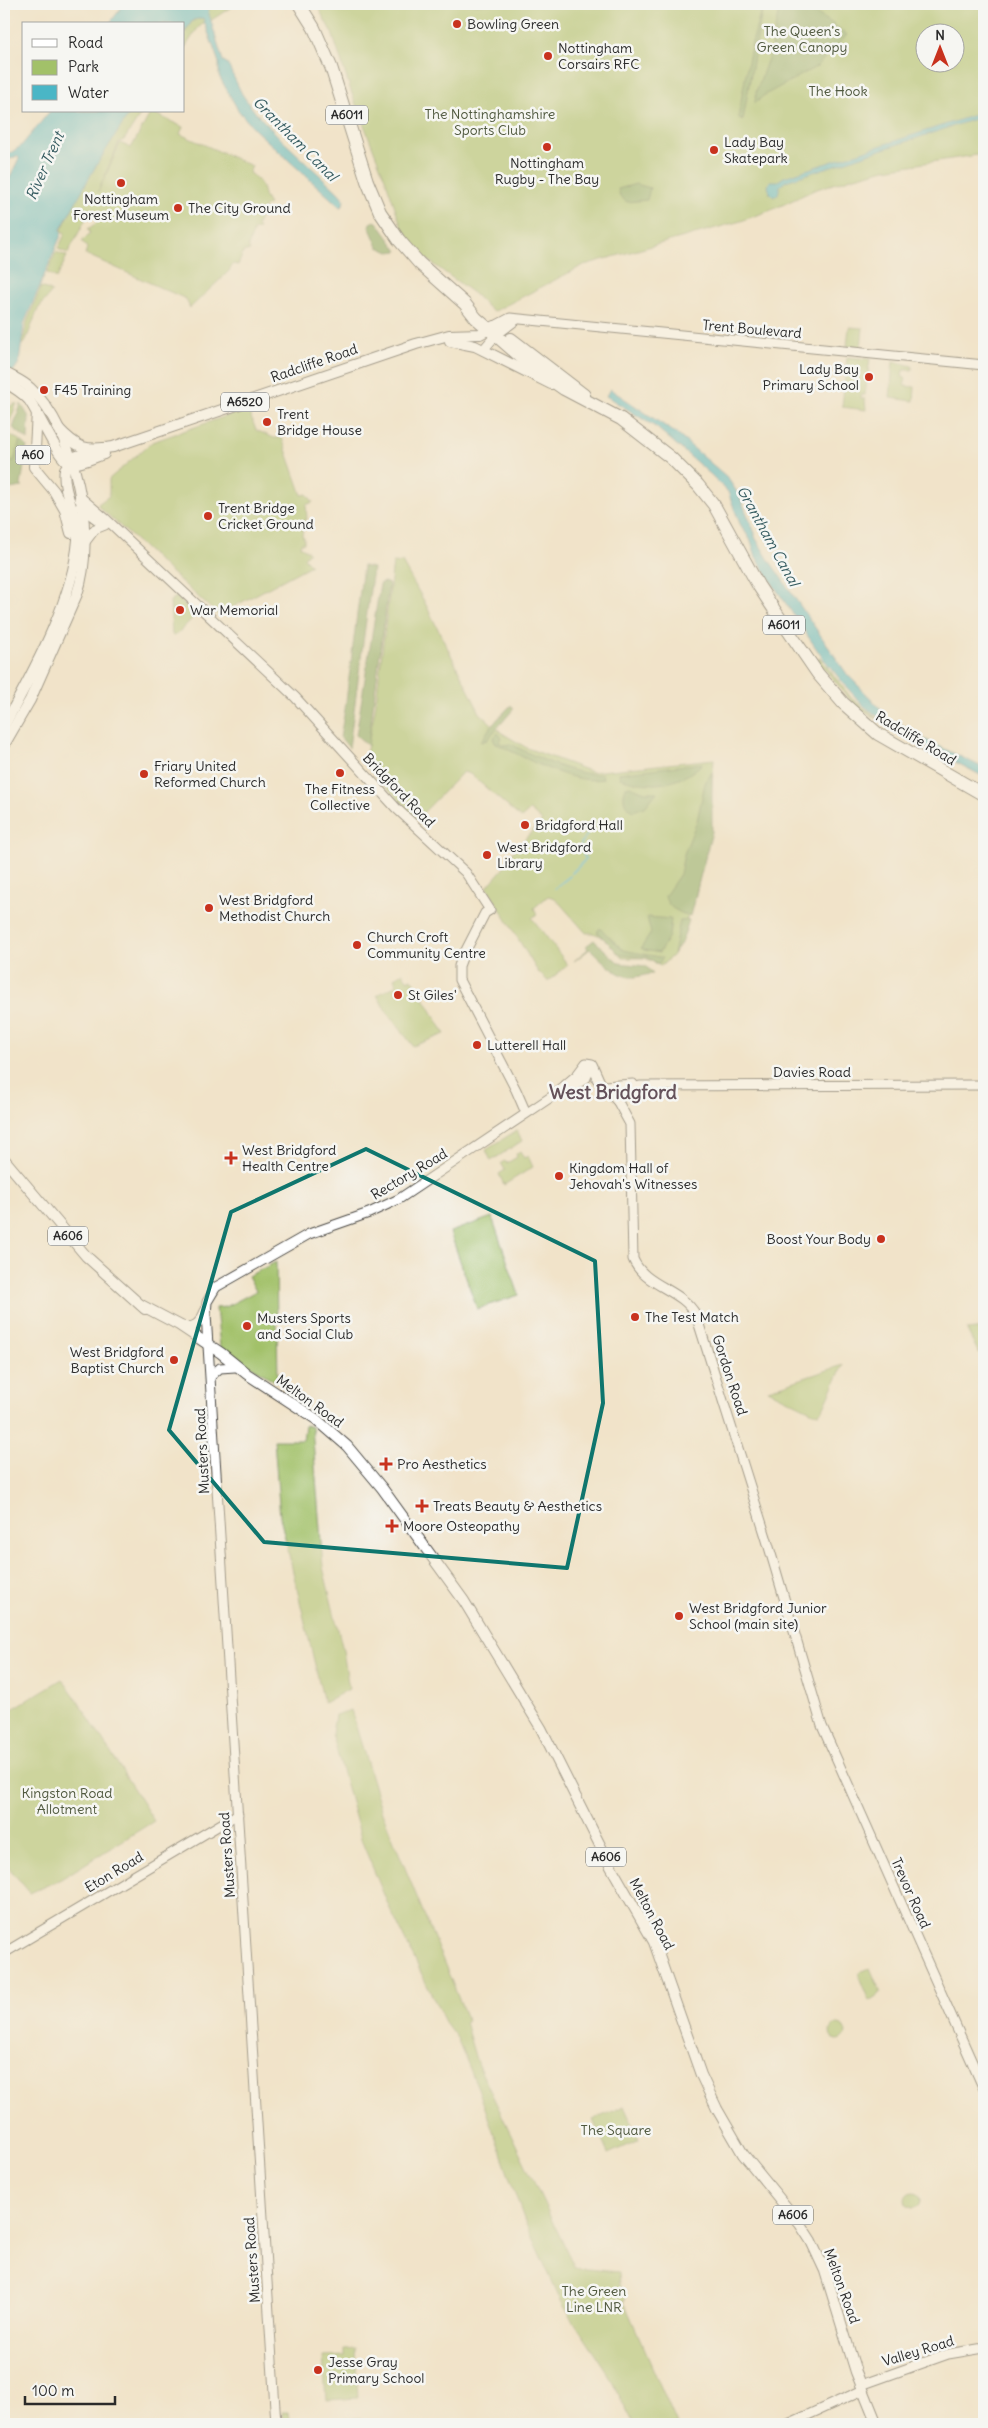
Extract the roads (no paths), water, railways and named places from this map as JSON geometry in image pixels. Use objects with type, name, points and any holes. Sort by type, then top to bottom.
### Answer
[{"type":"highway","name":"A6011","points":[[299,4],[314,28],[324,51],[341,95],[367,182],[380,212],[399,240],[419,263],[465,304],[474,308],[490,326]]},
{"type":"highway","name":"Radcliffe Road","points":[[490,326],[524,361],[564,389],[594,403],[644,435],[698,485],[714,505],[758,585],[790,635],[827,685],[850,710],[885,739],[984,795]]},
{"type":"highway","name":"Radcliffe Road","points":[[490,326],[571,382],[594,403]]},
{"type":"main road","points":[[465,335],[490,326]]},
{"type":"main road","name":"Radcliffe Road","points":[[72,460],[98,449],[113,447],[416,344],[449,335],[480,334],[490,326]]},
{"type":"main road","name":"Radcliffe Road","points":[[440,338],[466,343],[544,382],[564,389]]},
{"type":"main road","points":[[4,372],[23,387],[58,454],[72,460]]},
{"type":"main road","points":[[4,382],[23,387]]},
{"type":"main road","name":"A6520","points":[[23,387],[58,428]]},
{"type":"main road","name":"A60","points":[[4,726],[51,630],[71,584],[76,549],[65,510],[54,491],[34,467],[33,460],[37,428],[36,412]]},
{"type":"main road","name":"Radcliffe Road","points":[[58,428],[77,446],[98,449]]},
{"type":"main road","name":"A60","points":[[4,745],[34,691],[77,594],[82,577],[85,542],[76,504],[72,460],[58,428]]},
{"type":"main road","name":"Radcliffe Road","points":[[72,460],[104,454],[113,447]]},
{"type":"main road","points":[[76,504],[78,539],[76,549]]},
{"type":"main road","name":"Melton Road","points":[[4,1159],[86,1256],[141,1305],[165,1325],[210,1349],[316,1419],[359,1459],[425,1546],[484,1632],[544,1735],[605,1855],[654,1942],[701,2075],[717,2109],[743,2154],[800,2224],[811,2241],[831,2289],[862,2387],[877,2424]]},
{"type":"main road","name":"Melton Road","points":[[141,1305],[179,1325],[247,1374]]},
{"type":"street","name":"Trent Boulevard","points":[[490,326],[510,318],[984,365]]},
{"type":"street","points":[[483,350],[490,326]]},
{"type":"street","points":[[54,491],[76,504]]},
{"type":"street","name":"Bridgford Road","points":[[76,504],[119,533]]},
{"type":"street","name":"Bridgford Road","points":[[76,504],[119,533],[295,697],[396,808],[474,882],[490,910],[485,913],[458,966],[459,980],[526,1113]]},
{"type":"street","points":[[85,542],[95,529],[105,525]]},
{"type":"street","name":"Rectory Road","points":[[216,1287],[309,1234],[369,1213],[399,1199],[554,1096],[577,1075],[588,1070]]},
{"type":"street","name":"Gordon Road","points":[[588,1070],[618,1102],[629,1119],[631,1128],[633,1259],[642,1274],[683,1298],[696,1314],[766,1537],[816,1706]]},
{"type":"street","name":"Davies Road","points":[[602,1084],[640,1086],[984,1085]]},
{"type":"street","name":"Davies Road","points":[[618,1102],[623,1091],[640,1086]]},
{"type":"street","name":"Musters Road","points":[[216,1287],[207,1306],[276,2424]]},
{"type":"street","points":[[179,1325],[189,1328],[195,1325],[202,1318],[207,1306]]},
{"type":"street","points":[[212,1376],[220,1368],[235,1367]]},
{"type":"street","name":"Trevor Road","points":[[816,1706],[822,1726],[984,2089]]},
{"type":"street","name":"Eton Road","points":[[4,1953],[238,1814]]},
{"type":"street","name":"Valley Road","points":[[788,2424],[862,2387],[948,2354],[984,2348]]},
{"type":"water","points":[[124,4],[206,4],[223,61],[227,63],[242,94],[255,112],[283,141],[338,192],[344,199],[343,206],[340,207],[254,129],[238,110],[219,76],[219,63],[203,18],[193,20],[185,32],[185,22],[110,22]]},
{"type":"water","name":"River Trent","points":[[49,112],[130,112],[94,169],[60,231],[62,233],[24,324],[19,363],[4,385],[4,190],[19,158],[17,156],[4,162],[4,157],[21,146]]},
{"type":"water","points":[[984,112],[984,116],[786,181],[780,186],[778,194],[774,197],[770,194],[768,186],[770,181],[778,181],[784,177]]},
{"type":"water","name":"Grantham Canal","points":[[610,389],[677,434],[727,477],[739,495],[755,537],[769,560],[847,674],[882,710],[884,713],[880,718],[864,706],[822,657],[772,583],[756,557],[751,541],[740,524],[728,492],[657,428],[606,396]]},
{"type":"water","points":[[896,720],[916,735],[984,768],[984,777],[902,734],[893,726]]},
{"type":"waterway","points":[[572,873],[586,859],[582,853],[581,844],[587,835]]},
{"type":"waterway","points":[[555,888],[570,876]]},
{"type":"place","name":"Bowling Green","points":[[457,24]]},
{"type":"place","name":"Nottingham Corsairs RFC","points":[[548,56]]},
{"type":"place","name":"Nottingham Rugby - The Bay","points":[[547,147]]},
{"type":"place","name":"Lady Bay Skatepark","points":[[714,150]]},
{"type":"place","name":"Nottingham Forest Museum","points":[[121,183]]},
{"type":"place","name":"The City Ground","points":[[178,208]]},
{"type":"place","name":"Lady Bay Primary School","points":[[869,377]]},
{"type":"place","name":"F45 Training","points":[[44,390]]},
{"type":"place","name":"Trent Bridge House","points":[[267,422]]},
{"type":"place","name":"Trent Bridge Cricket Ground","points":[[208,516]]},
{"type":"place","name":"War Memorial","points":[[180,610]]},
{"type":"place","name":"The Fitness Collective","points":[[340,773]]},
{"type":"place","name":"Friary United Reformed Church","points":[[144,774]]},
{"type":"place","name":"Bridgford Hall","points":[[525,825]]},
{"type":"place","name":"West Bridgford Library","points":[[487,855]]},
{"type":"place","name":"West Bridgford Methodist Church","points":[[209,908]]},
{"type":"place","name":"Church Croft Community Centre","points":[[357,945]]},
{"type":"place","name":"St Giles'","points":[[398,995]]},
{"type":"place","name":"Lutterell Hall","points":[[477,1045]]},
{"type":"place","name":"West Bridgford Health Centre","points":[[231,1158]]},
{"type":"place","name":"Kingdom Hall of Jehovah's Witnesses","points":[[559,1176]]},
{"type":"place","name":"Boost Your Body","points":[[881,1239]]},
{"type":"place","name":"The Test Match","points":[[635,1317]]},
{"type":"place","name":"Musters Sports and Social Club","points":[[247,1326]]},
{"type":"place","name":"West Bridgford Baptist Church","points":[[174,1360]]},
{"type":"place","name":"Pro Aesthetics","points":[[386,1464]]},
{"type":"place","name":"Treats Beauty & Aesthetics","points":[[422,1506]]},
{"type":"place","name":"Moore Osteopathy","points":[[392,1526]]},
{"type":"place","name":"West Bridgford Junior School (main site)","points":[[679,1616]]},
{"type":"place","name":"Jesse Gray Primary School","points":[[318,2370]]},
{"type":"district","name":"West Bridgford","points":[[613,1092]]},
{"type":"park label","name":"The Queen's Green Canopy","points":[[802,40]]},
{"type":"park label","name":"The Hook","points":[[838,91]]},
{"type":"park label","name":"The Nottinghamshire Sports Club","points":[[490,122]]},
{"type":"park label","name":"Kingston Road Allotment","points":[[67,1802]]},
{"type":"park label","name":"The Square","points":[[616,2130]]},
{"type":"park label","name":"The Green Line LNR","points":[[594,2300]]}]
